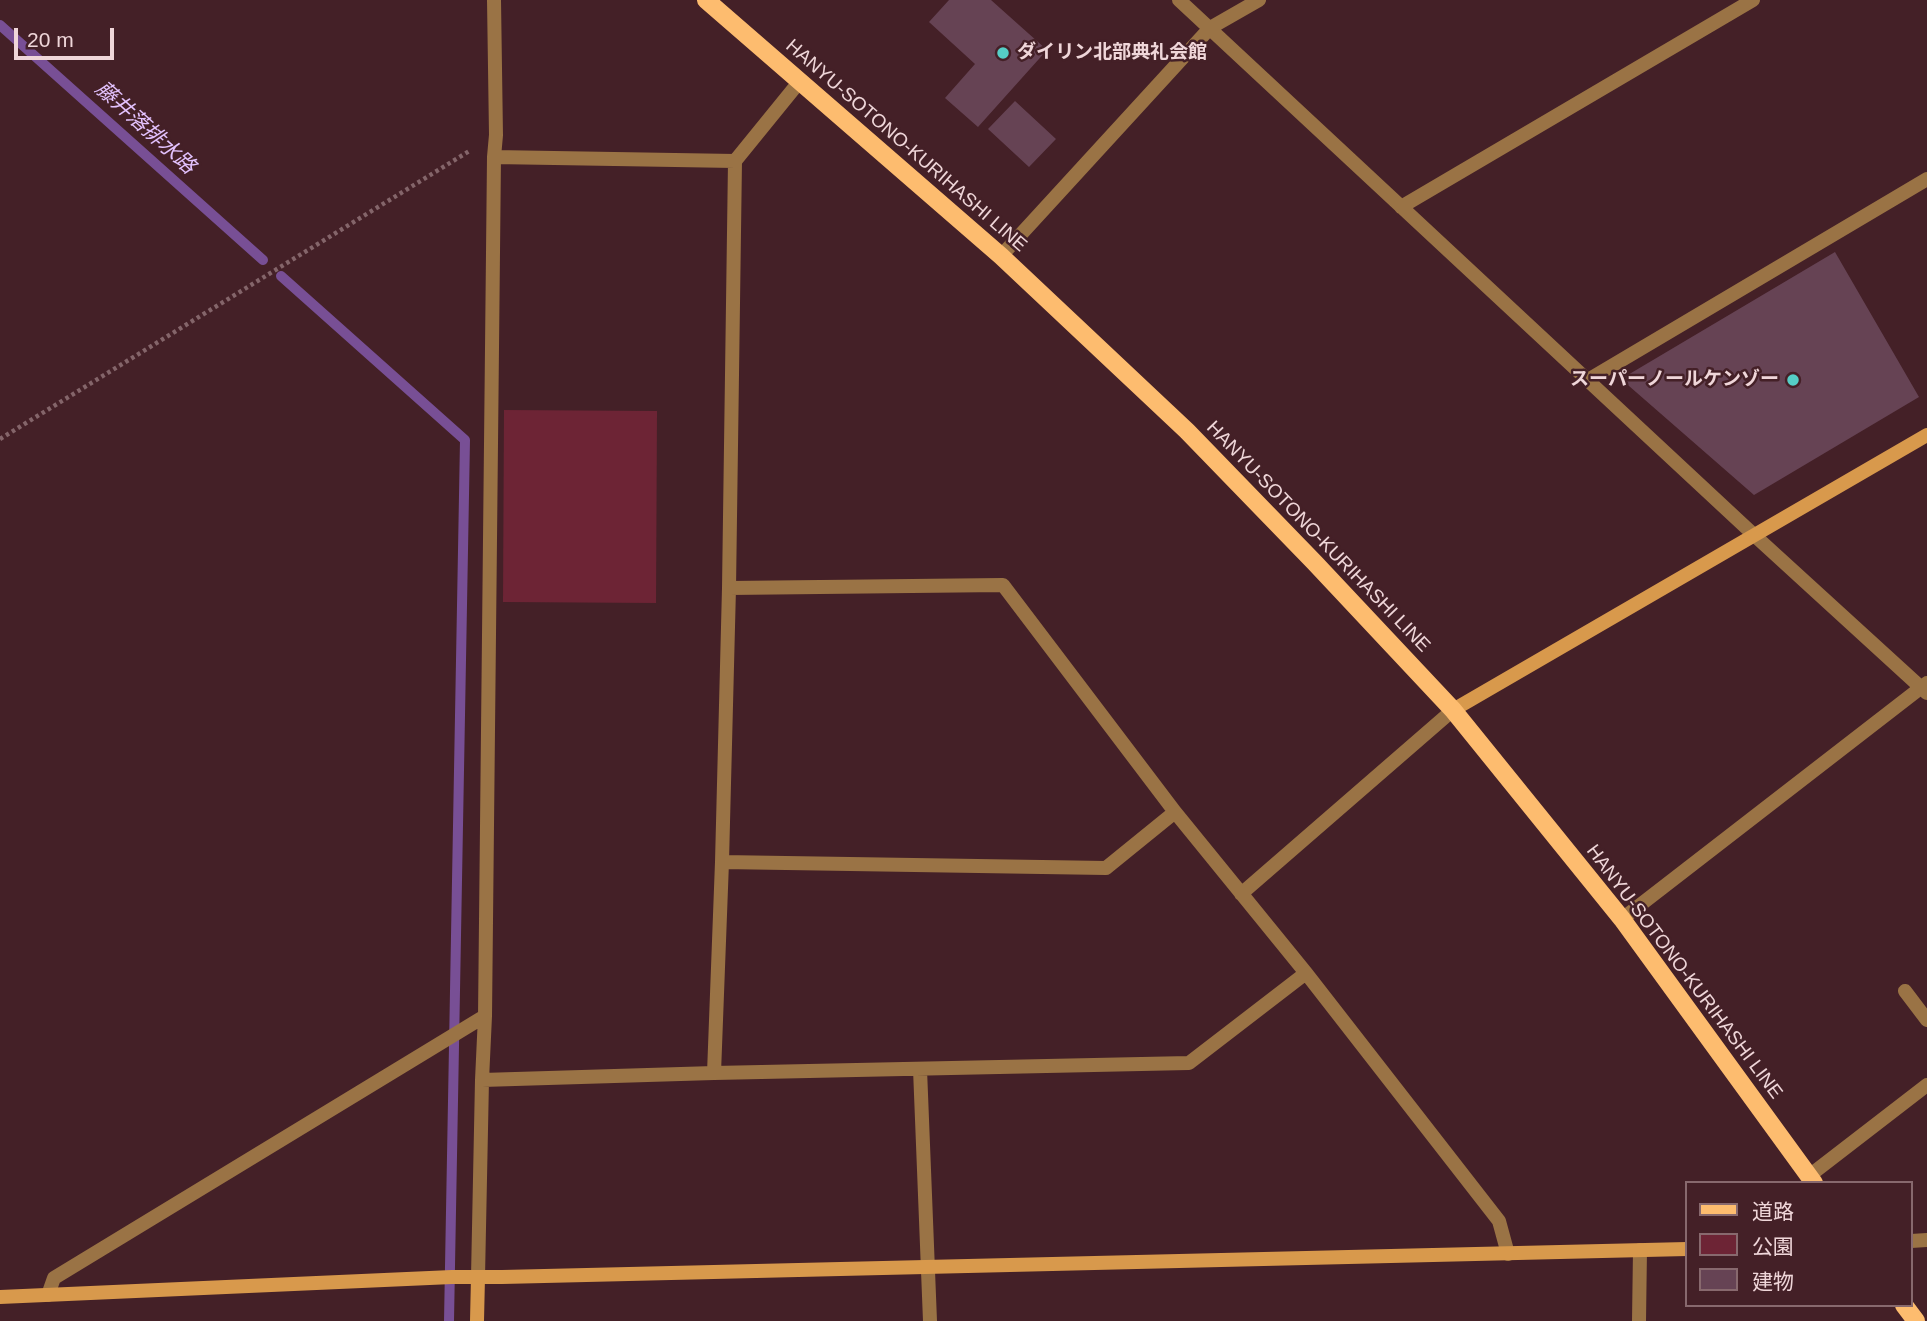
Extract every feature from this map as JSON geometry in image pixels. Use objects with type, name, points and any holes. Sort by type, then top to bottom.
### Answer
[{"type":"main road","name":"HANYU-SOTONO-KURIHASHI LINE","points":[[706,0],[1001,256],[1187,431],[1453,710],[1622,919],[1812,1180]]},
{"type":"street","points":[[477,1321],[485,1016],[496,135],[494,0]]},
{"type":"street","points":[[1179,0],[1754,535],[1925,688],[1622,919]]},
{"type":"street","points":[[1001,256],[1210,28],[1259,0]]},
{"type":"street","points":[[1401,207],[1753,0]]},
{"type":"street","points":[[714,1073],[729,588],[735,161],[800,81]]},
{"type":"street","points":[[494,157],[735,161]]},
{"type":"street","points":[[1588,380],[1927,179]]},
{"type":"street","points":[[1241,894],[1453,710],[1927,435]]},
{"type":"street","points":[[729,588],[1003,585],[1175,812],[1306,973],[1499,1221],[1508,1254]]},
{"type":"street","points":[[722,862],[1106,868],[1175,812]]},
{"type":"street","points":[[482,1080],[1189,1063],[1306,973]]},
{"type":"street","points":[[1905,991],[1927,1020]]},
{"type":"street","points":[[48,1296],[54,1278],[485,1016]]},
{"type":"street","points":[[920,1069],[930,1321]]},
{"type":"street","points":[[1812,1180],[1927,1086]]},
{"type":"street","points":[[0,1297],[452,1277],[1686,1249]]},
{"type":"street","points":[[1639,1321],[1640,1250]]},
{"type":"path","points":[[0,439],[496,135]]},
{"type":"green space","points":[[504,410],[657,411],[656,603],[503,602]]},
{"type":"building","points":[[949,0],[991,0],[1047,50],[978,127],[945,98],[975,64],[929,22]]},
{"type":"building","points":[[1015,101],[1056,139],[1029,167],[988,129]]},
{"type":"building","points":[[1835,252],[1919,397],[1754,495],[1621,379]]},
{"type":"waterway","name":"藤井落排水路","points":[[0,25],[263,260]]},
{"type":"waterway","points":[[281,276],[465,440],[449,1321]]},
{"type":"place","name":"ダイリン北部典礼会館","points":[[1003,53]]},
{"type":"place","name":"スーパーノールケンゾー","points":[[1793,380]]}]
